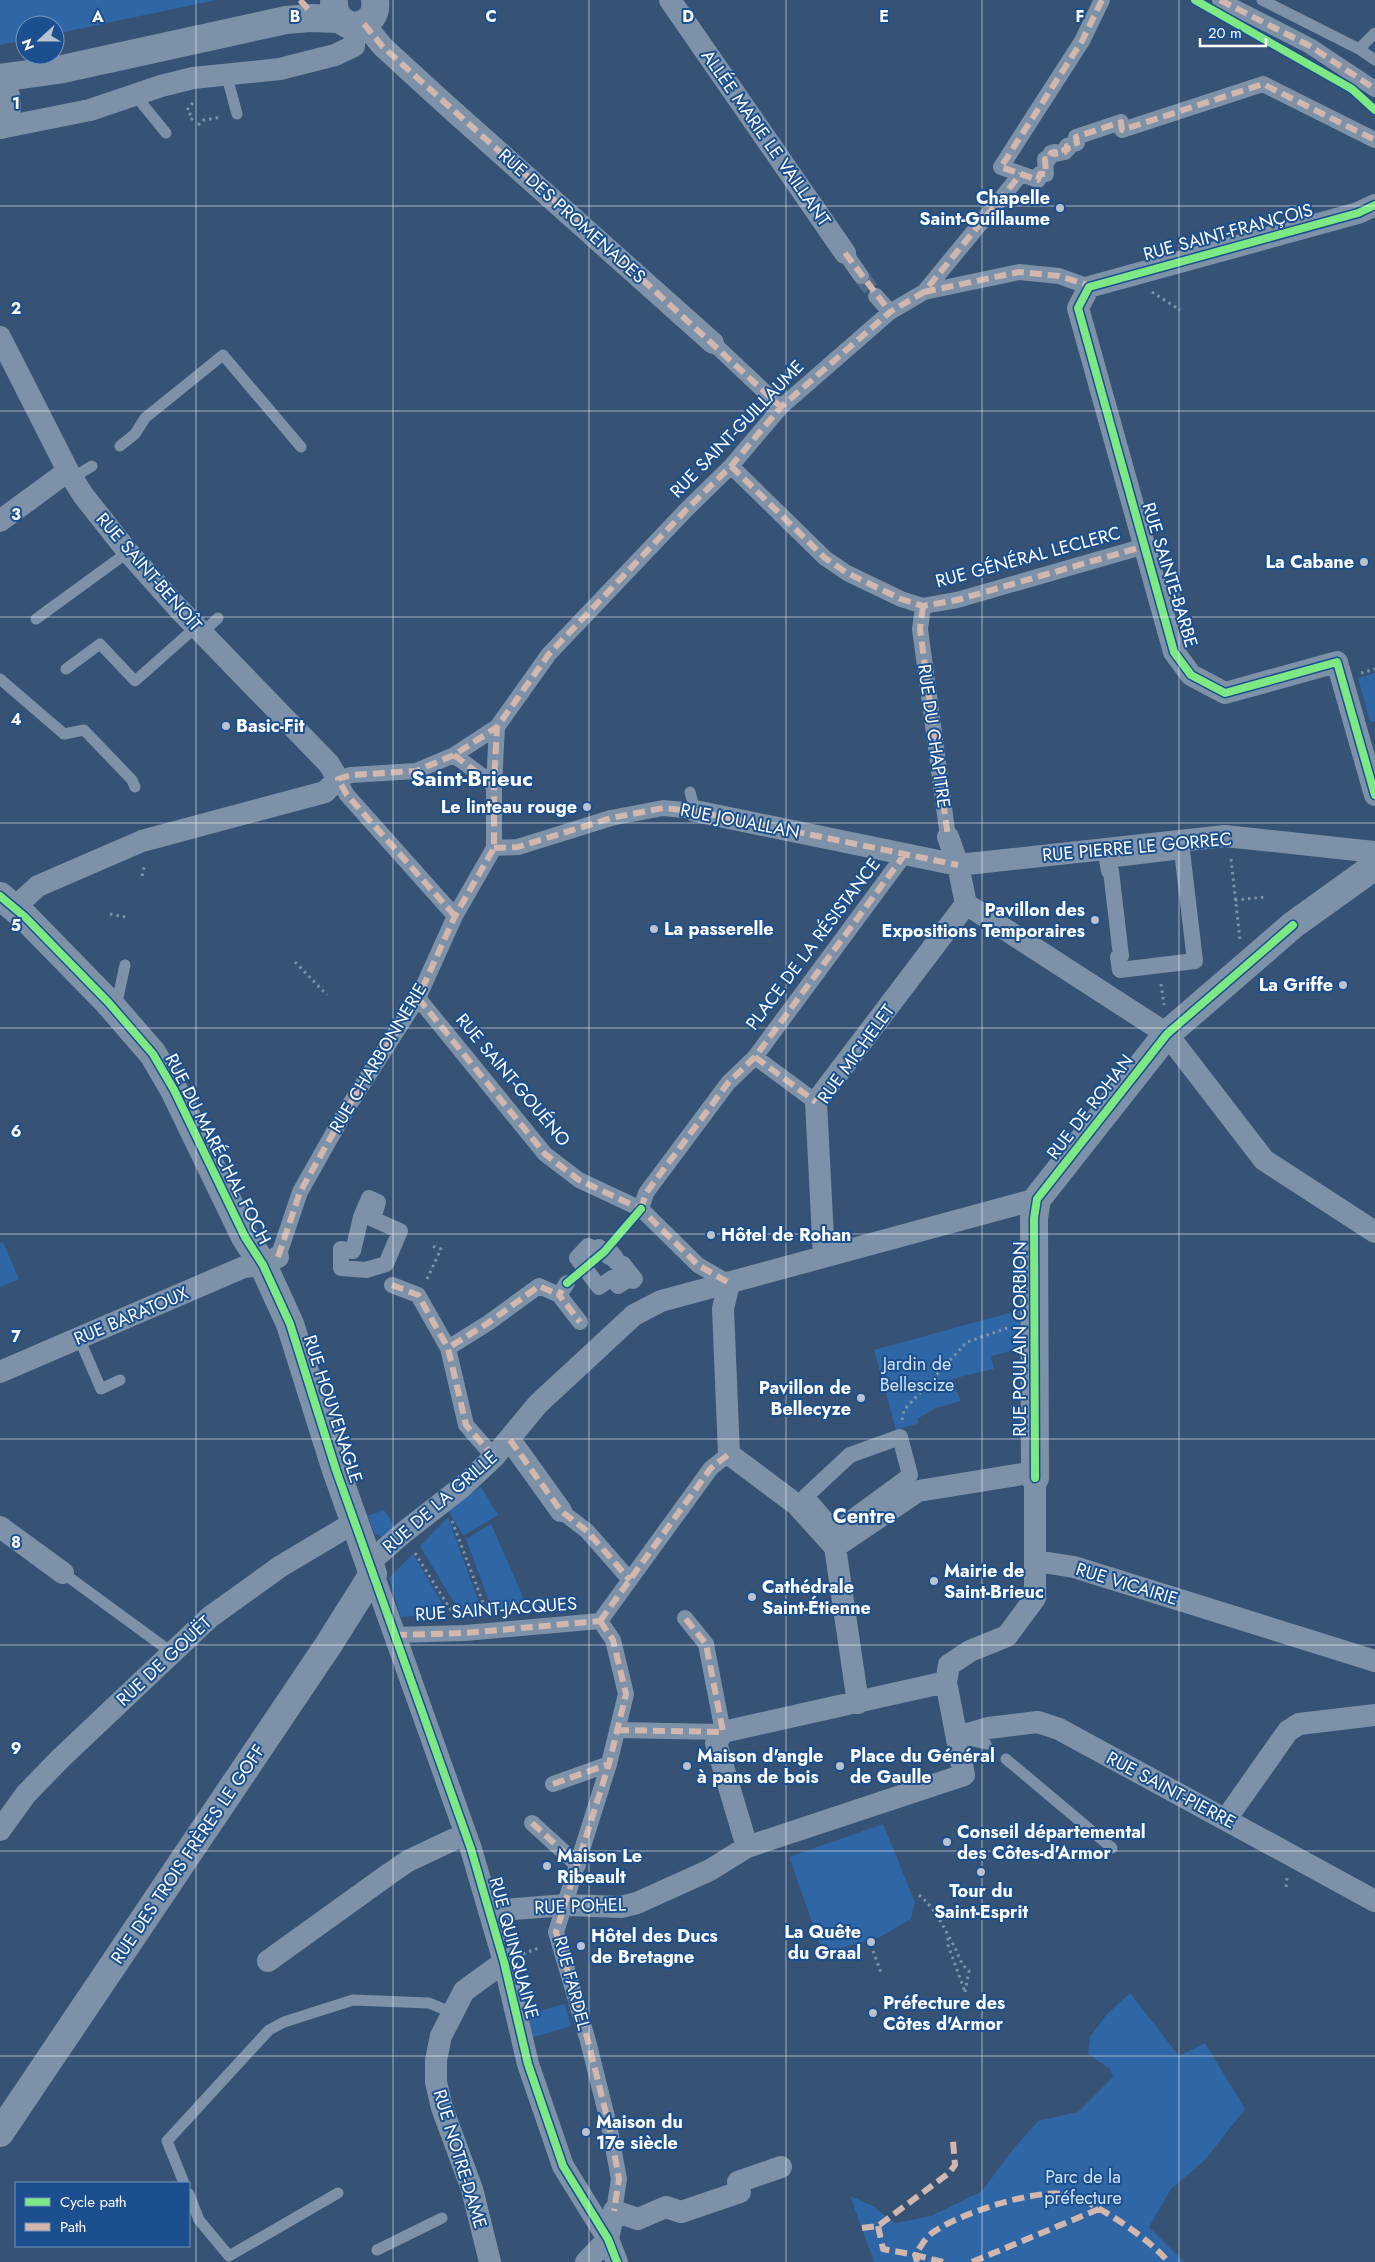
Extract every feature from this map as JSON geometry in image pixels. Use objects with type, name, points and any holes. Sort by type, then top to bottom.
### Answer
[{"type":"street","name":"ALLÉE MARIE LE VAILLANT","points":[[670,0],[861,276]]},
{"type":"street","points":[[1102,0],[1082,41],[1001,167],[1038,180],[1040,174],[1046,174],[1045,160],[1048,160],[1051,153],[1065,152],[1064,150],[1068,149],[1067,146],[1077,143],[1076,137],[1121,122],[1122,130],[1263,84],[1375,140]]},
{"type":"street","points":[[1220,0],[1310,46],[1375,89]]},
{"type":"street","points":[[359,10],[354,46],[335,55],[280,69],[226,73],[161,86],[90,110],[0,126],[6,114],[2,86],[58,70],[286,20],[359,10]]},
{"type":"street","name":"RUE DES PROMENADES","points":[[359,10],[384,47],[713,343],[781,407]]},
{"type":"street","name":"RUE SAINT-GUILLAUME","points":[[497,727],[549,654],[686,509],[731,466],[781,407],[890,312],[924,292],[1021,174]]},
{"type":"street","name":"RUE SAINT-FRANÇOIS","points":[[1089,287],[1358,213],[1375,206]]},
{"type":"street","points":[[924,292],[1019,272],[1059,276],[1089,287]]},
{"type":"street","name":"RUE SAINTE-BARBE","points":[[1089,287],[1078,308],[1174,652],[1191,675],[1225,693],[1337,662],[1375,795]]},
{"type":"street","points":[[876,296],[890,312]]},
{"type":"street","name":"RUE SAINT-BENOÎT","points":[[0,337],[70,474],[128,552],[206,626],[329,764],[338,779]]},
{"type":"street","name":"RUE GÉNÉRAL LECLERC","points":[[731,466],[825,558],[847,574],[902,599],[923,606],[957,600],[1145,546]]},
{"type":"street","points":[[0,521],[70,474]]},
{"type":"street","name":"RUE DU CHAPITRE","points":[[923,606],[920,629],[948,837],[958,865],[966,904]]},
{"type":"street","points":[[7,902],[156,829],[325,792],[338,779],[352,775],[416,771],[454,754],[497,727]]},
{"type":"street","name":"RUE CHARBONNERIE","points":[[270,1261],[300,1192],[348,1107],[418,998],[455,916],[494,848],[494,785],[497,727]]},
{"type":"street","points":[[454,754],[494,785]]},
{"type":"street","points":[[338,779],[348,795],[455,916]]},
{"type":"street","name":"RUE JOUALLAN","points":[[494,848],[518,848],[611,818],[692,802],[905,854],[958,865]]},
{"type":"street","name":"RUE PIERRE LE GORREC","points":[[958,865],[1225,836],[1375,852]]},
{"type":"street","points":[[1182,852],[1195,961],[1159,966],[1120,970],[1118,957],[1121,956],[1111,871],[1109,871],[1107,860],[1182,852]]},
{"type":"street","name":"PLACE DE LA RÉSISTANCE","points":[[640,1209],[646,1193],[728,1083],[754,1057],[905,854]]},
{"type":"street","name":"RUE DE ROHAN","points":[[1036,1199],[1167,1034],[1293,925],[1375,866]]},
{"type":"street","name":"RUE DU MARÉCHAL FOCH","points":[[7,902],[115,1011],[153,1054],[174,1090],[245,1237],[270,1261]]},
{"type":"street","points":[[966,904],[1167,1034],[1264,1160],[1375,1232]]},
{"type":"street","name":"RUE MICHELET","points":[[824,1257],[816,1102],[966,904]]},
{"type":"street","name":"RUE SAINT-GOUÉNO","points":[[418,998],[545,1154],[579,1180],[640,1209],[698,1265],[728,1283]]},
{"type":"street","points":[[754,1057],[816,1102]]},
{"type":"street","points":[[369,1198],[378,1202],[373,1219],[400,1231],[386,1264],[366,1270],[341,1268],[341,1249],[353,1252],[361,1217],[369,1198]]},
{"type":"street","points":[[729,1454],[723,1309],[728,1283],[1036,1199]]},
{"type":"street","name":"RUE POULAIN CORBION","points":[[1036,1199],[1034,1218],[1036,1561]]},
{"type":"street","name":"RUE BARATOUX","points":[[0,1372],[244,1267],[270,1261]]},
{"type":"street","name":"RUE HOUVENAGLE","points":[[270,1261],[371,1569]]},
{"type":"street","name":"RUE DE LA GRILLE","points":[[371,1569],[403,1533],[444,1501],[494,1457],[538,1404],[634,1315],[662,1301],[728,1283]]},
{"type":"street","points":[[392,1285],[418,1295],[448,1348],[466,1425],[494,1457]]},
{"type":"street","points":[[448,1348],[488,1323],[539,1286],[563,1289],[580,1322]]},
{"type":"street","points":[[900,1437],[910,1475],[835,1530],[806,1496],[850,1455],[900,1437]]},
{"type":"street","points":[[510,1440],[561,1511],[587,1531],[630,1580]]},
{"type":"street","points":[[729,1454],[797,1504],[834,1547],[858,1703]]},
{"type":"street","points":[[600,1621],[711,1468],[729,1454]]},
{"type":"street","points":[[834,1547],[918,1491],[1035,1476]]},
{"type":"street","name":"RUE DE GOUËT","points":[[0,1830],[33,1786],[171,1652],[210,1617],[281,1566],[355,1522]]},
{"type":"street","points":[[0,1527],[63,1573]]},
{"type":"street","points":[[685,1618],[706,1644],[723,1732],[716,1743],[747,1847],[964,1775],[946,1682],[949,1665],[970,1651],[1007,1636],[1034,1598],[1036,1561]]},
{"type":"street","name":"RUE VICAIRIE","points":[[1036,1561],[1074,1567],[1308,1647],[1375,1661]]},
{"type":"street","name":"RUE QUINQUAINE","points":[[371,1569],[465,1834],[490,1911],[528,2064],[563,2166],[608,2239],[617,2262]]},
{"type":"street","name":"RUE DES TROIS FRÈRES LE GOFF","points":[[0,2133],[329,1644],[371,1569]]},
{"type":"street","name":"RUE SAINT-JACQUES","points":[[395,1636],[600,1621]]},
{"type":"street","name":"RUE FARDEL","points":[[600,1621],[613,1640],[626,1694],[609,1764],[556,1932],[588,2041],[615,2153],[619,2179],[608,2239]]},
{"type":"street","points":[[617,1730],[723,1732],[946,1682]]},
{"type":"street","points":[[1226,1819],[1288,1731],[1299,1724],[1375,1716]]},
{"type":"street","name":"RUE SAINT-PIERRE","points":[[957,1737],[988,1728],[1038,1722],[1059,1729],[1375,1901]]},
{"type":"street","points":[[553,1784],[609,1764]]},
{"type":"street","points":[[532,1823],[578,1865]]},
{"type":"street","points":[[268,1962],[395,1870],[465,1834]]},
{"type":"street","name":"RUE POHEL","points":[[490,1911],[566,1905],[621,1907],[637,1903],[710,1870],[747,1847]]},
{"type":"street","name":"RUE NOTRE-DAME","points":[[490,2262],[470,2205],[442,2108],[436,2082],[436,2060],[440,2044],[464,1991],[504,1962]]},
{"type":"street","points":[[614,2211],[638,2219],[666,2207],[681,2212],[740,2192],[738,2182],[781,2167]]},
{"type":"street","points":[[586,2262],[597,2248],[608,2239]]},
{"type":"lane","points":[[1262,0],[1359,49],[1375,60]]},
{"type":"lane","points":[[1359,49],[1375,33]]},
{"type":"lane","points":[[226,73],[237,114]]},
{"type":"lane","points":[[135,95],[166,133]]},
{"type":"lane","points":[[120,446],[135,434],[145,418],[223,355],[301,446]]},
{"type":"lane","points":[[70,474],[92,466]]},
{"type":"lane","points":[[36,619],[128,552]]},
{"type":"lane","points":[[66,669],[100,644],[135,681],[206,626]]},
{"type":"lane","points":[[0,679],[64,734],[84,730],[132,780],[135,787]]},
{"type":"lane","points":[[115,1011],[125,965]]},
{"type":"lane","points":[[79,1338],[101,1389],[120,1380]]},
{"type":"lane","points":[[63,1573],[171,1652]]},
{"type":"lane","points":[[957,1737],[986,1744]]},
{"type":"lane","points":[[1006,1759],[1112,1848]]},
{"type":"lane","points":[[184,2182],[167,2141],[269,2030],[284,2022],[353,2000],[429,2003],[453,2013]]},
{"type":"lane","points":[[190,2197],[199,2220],[229,2256],[338,2194]]},
{"type":"lane","points":[[377,2250],[442,2218]]},
{"type":"path","points":[[190,120],[194,118],[186,110],[197,98]]},
{"type":"path","points":[[198,125],[204,120],[220,119]]},
{"type":"path","points":[[1230,853],[1241,946]]},
{"type":"path","points":[[142,876],[145,861]]},
{"type":"path","points":[[1235,900],[1266,897]]},
{"type":"path","points":[[110,914],[126,917]]},
{"type":"path","points":[[295,962],[327,995]]},
{"type":"path","points":[[1159,966],[1167,1034]]},
{"type":"path","points":[[428,1278],[441,1249],[432,1246]]},
{"type":"path","points":[[900,1437],[904,1410],[967,1342],[1034,1318]]},
{"type":"path","points":[[444,1501],[493,1630]]},
{"type":"path","points":[[403,1533],[465,1632]]},
{"type":"path","points":[[919,1895],[933,1907],[948,1938],[953,1943],[961,1965],[969,1971],[965,1992],[948,1945],[948,1938]]},
{"type":"path","points":[[504,1962],[542,1947],[544,1954]]},
{"type":"path","points":[[873,1951],[882,1975]]},
{"type":"green space","points":[[0,0],[216,0],[65,32],[65,15],[15,15],[15,42],[0,45]]},
{"type":"green space","points":[[1375,673],[1375,721],[1370,722],[1358,678]]},
{"type":"green space","points":[[3,1242],[19,1279],[0,1287],[0,1243]]},
{"type":"green space","name":"Jardin de Bellescize","points":[[1020,1310],[1020,1349],[991,1356],[994,1369],[951,1379],[961,1401],[936,1408],[917,1419],[919,1423],[896,1430],[874,1350]]},
{"type":"green space","points":[[481,1487],[498,1515],[463,1536],[447,1508]]},
{"type":"green space","points":[[384,1510],[397,1530],[384,1538],[374,1533],[368,1516]]},
{"type":"green space","points":[[448,1517],[483,1614],[461,1614],[420,1546]]},
{"type":"green space","points":[[491,1524],[528,1608],[492,1609],[466,1539]]},
{"type":"green space","points":[[413,1554],[448,1613],[401,1617],[389,1578]]},
{"type":"green space","points":[[883,1824],[915,1902],[911,1919],[880,1937],[828,1952],[821,1947],[789,1857]]},
{"type":"green space","name":"Parc de la préfecture","points":[[1130,1993],[1179,2056],[1205,2043],[1245,2109],[1205,2160],[1171,2189],[1149,2227],[1184,2262],[874,2262],[850,2196],[873,2206],[895,2223],[931,2216],[982,2191],[1014,2148],[1038,2121],[1078,2112],[1113,2077],[1110,2069],[1088,2054],[1090,2037],[1107,2014]]},
{"type":"green space","points":[[565,2004],[571,2026],[528,2039],[523,2015]]},
{"type":"tunnel","points":[[861,276],[876,296]]},
{"type":"marked path","points":[[300,0],[308,9]]},
{"type":"marked path","points":[[1102,0],[1082,41],[1001,167],[1038,180],[1040,174],[1046,174],[1045,159],[1048,160],[1051,153],[1065,152],[1064,150],[1068,149],[1067,146],[1077,143],[1076,137],[1121,122],[1122,130],[1263,84],[1375,140]]},
{"type":"marked path","points":[[1220,0],[1310,46],[1375,89]]},
{"type":"marked path","points":[[364,24],[383,47],[644,281],[781,407]]},
{"type":"marked path","points":[[455,916],[347,795],[338,779],[351,775],[416,771],[454,755],[497,727],[549,654],[687,509],[731,466],[781,407],[890,312],[924,292],[1021,174]]},
{"type":"marked path","points":[[845,253],[890,312]]},
{"type":"marked path","points":[[924,292],[1019,272],[1059,276],[1091,286]]},
{"type":"marked path","points":[[731,466],[825,558],[847,573],[901,599],[923,606],[957,600],[1145,546]]},
{"type":"marked path","points":[[923,606],[920,629],[948,837]]},
{"type":"marked path","points":[[278,1257],[300,1192],[348,1107],[418,998],[455,916],[494,848],[494,785],[497,727]]},
{"type":"marked path","points":[[454,755],[494,785]]},
{"type":"marked path","points":[[494,848],[518,847],[611,818],[663,808],[695,811],[958,865]]},
{"type":"marked path","points":[[641,1209],[646,1193],[728,1083],[755,1057],[905,854]]},
{"type":"marked path","points":[[418,998],[545,1154],[579,1180],[641,1209],[698,1265],[729,1283]]},
{"type":"marked path","points":[[755,1057],[816,1102]]},
{"type":"marked path","points":[[392,1285],[418,1295],[448,1348]]},
{"type":"marked path","points":[[494,1457],[466,1425],[448,1348],[488,1323],[539,1286],[559,1295]]},
{"type":"marked path","points":[[562,1290],[559,1295],[580,1322]]},
{"type":"marked path","points":[[510,1440],[561,1511],[587,1531],[630,1580]]},
{"type":"marked path","points":[[600,1621],[711,1468],[729,1454]]},
{"type":"marked path","points":[[617,1730],[723,1732],[706,1644],[685,1618]]},
{"type":"marked path","points":[[600,1621],[613,1640],[626,1694],[609,1764],[556,1932],[588,2041],[609,2125],[619,2179],[614,2211]]},
{"type":"marked path","points":[[395,1635],[465,1633],[600,1621]]},
{"type":"marked path","points":[[553,1784],[609,1764]]},
{"type":"marked path","points":[[532,1823],[578,1865]]},
{"type":"marked path","points":[[862,2228],[878,2226],[949,2173],[955,2165],[953,2141]]},
{"type":"marked path","points":[[943,2262],[915,2255],[932,2233],[976,2211],[1014,2200],[1049,2194],[1063,2194],[1074,2197],[1104,2211],[1149,2243],[1168,2262]]},
{"type":"marked path","points":[[972,2262],[1099,2209]]},
{"type":"marked path","points":[[878,2226],[883,2249],[915,2255],[917,2262]]},
{"type":"cycle path","points":[[1195,0],[1352,89],[1375,110]]},
{"type":"cycle path","points":[[1375,205],[1358,213],[1089,287],[1078,308],[1174,652],[1191,675],[1225,693],[1337,662],[1375,795]]},
{"type":"cycle path","points":[[0,896],[25,917],[108,1002],[153,1054],[174,1090],[245,1237],[263,1265],[290,1324],[336,1470],[471,1849],[504,1962],[528,2064],[563,2166],[608,2239],[617,2262]]},
{"type":"cycle path","points":[[1035,1478],[1034,1218],[1037,1199],[1167,1034],[1293,925]]},
{"type":"cycle path","points":[[567,1283],[604,1252],[641,1209]]},
{"type":"place","name":"Chapelle Saint-Guillaume","points":[[1060,208]]},
{"type":"place","name":"La Cabane","points":[[1364,562]]},
{"type":"place","name":"Basic-Fit","points":[[226,726]]},
{"type":"place","name":"Le linteau rouge","points":[[587,807]]},
{"type":"place","name":"Pavillon des Expositions Temporaires","points":[[1095,920]]},
{"type":"place","name":"La passerelle","points":[[654,929]]},
{"type":"place","name":"La Griffe","points":[[1343,985]]},
{"type":"place","name":"Hôtel de Rohan","points":[[711,1235]]},
{"type":"place","name":"Pavillon de Bellecyze","points":[[861,1398]]},
{"type":"place","name":"Mairie de Saint-Brieuc","points":[[934,1581]]},
{"type":"place","name":"Cathédrale Saint-Étienne","points":[[752,1597]]},
{"type":"place","name":"Maison d'angle à pans de bois","points":[[687,1766]]},
{"type":"place","name":"Place du Général de Gaulle","points":[[840,1766]]},
{"type":"place","name":"Conseil départemental des Côtes-d'Armor","points":[[947,1842]]},
{"type":"place","name":"Maison Le Ribeault","points":[[547,1866]]},
{"type":"place","name":"Tour du Saint-Esprit","points":[[981,1872]]},
{"type":"place","name":"La Quête du Graal","points":[[871,1942]]},
{"type":"place","name":"Hôtel des Ducs de Bretagne","points":[[581,1946]]},
{"type":"place","name":"Préfecture des Côtes d'Armor","points":[[873,2013]]},
{"type":"place","name":"Maison du 17e siècle","points":[[586,2132]]},
{"type":"district","name":"Saint-Brieuc","points":[[472,778]]},
{"type":"district","name":"Centre","points":[[864,1516]]}]
